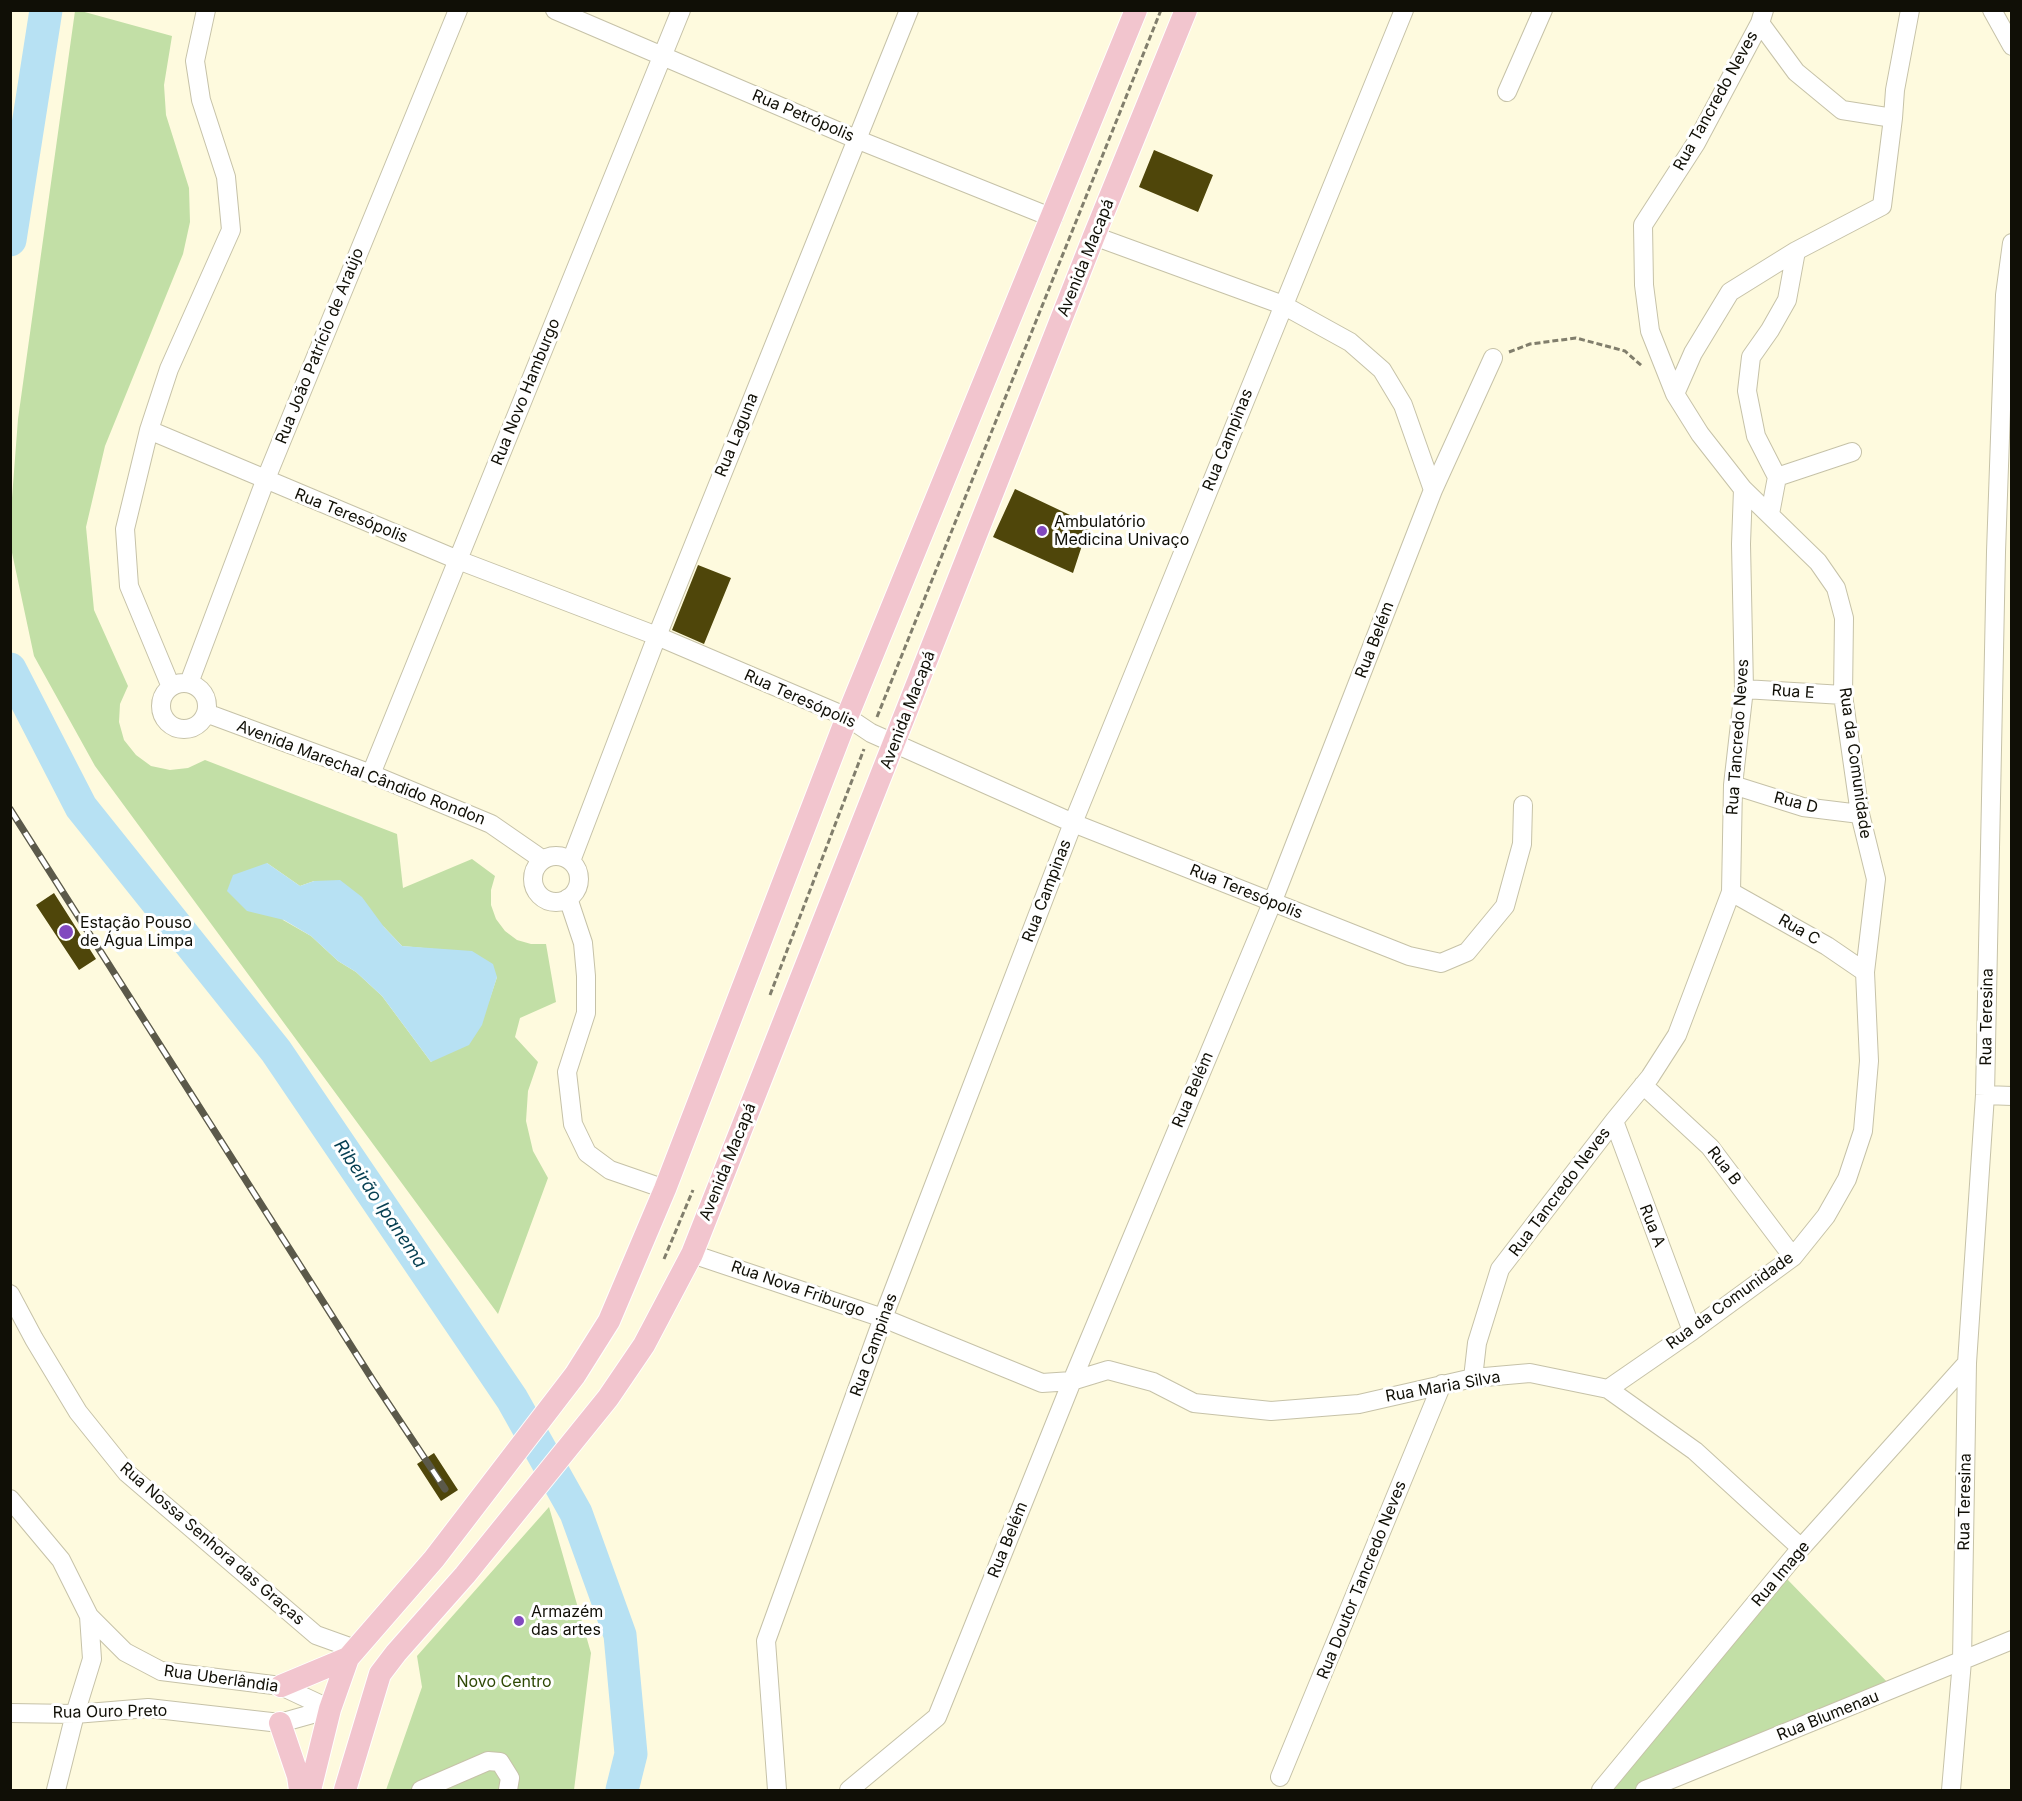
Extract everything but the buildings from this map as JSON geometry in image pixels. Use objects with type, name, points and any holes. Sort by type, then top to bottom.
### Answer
[{"type":"main road","points":[[310,1791],[330,1709],[351,1654],[434,1559],[575,1376],[609,1321],[665,1189],[847,717],[1053,218],[1136,10]]},
{"type":"main road","name":"Avenida Macapá","points":[[380,1674],[465,1575],[608,1398],[644,1345],[692,1254],[1094,236],[1186,10]]},
{"type":"main road","points":[[281,1686],[351,1654]]},
{"type":"main road","points":[[330,1709],[380,1674]]},
{"type":"main road","points":[[348,1782],[380,1674]]},
{"type":"main road","points":[[330,1709],[348,1782]]},
{"type":"main road","points":[[280,1723],[298,1776],[300,1791]]},
{"type":"street","points":[[180,685],[162,699],[163,715],[174,726],[181,728],[196,725],[206,713],[207,706],[202,691],[180,685],[129,586],[125,529],[149,430],[169,369],[231,230],[226,177],[201,100],[195,61],[206,10]]},
{"type":"street","name":"Rua João Patrício de Araújo","points":[[180,685],[459,10]]},
{"type":"street","name":"Rua Petrópolis","points":[[555,10],[856,139],[1053,218]]},
{"type":"street","name":"Rua Novo Hamburgo","points":[[370,774],[681,10]]},
{"type":"street","name":"Rua Laguna","points":[[571,861],[657,636],[909,10]]},
{"type":"street","name":"Rua Campinas","points":[[777,1791],[766,1641],[884,1318],[1073,823],[1404,10]]},
{"type":"street","points":[[1507,92],[1543,10]]},
{"type":"street","points":[[1675,394],[1693,353],[1730,292],[1796,251],[1882,206],[1895,90],[1910,10]]},
{"type":"street","points":[[1992,10],[2012,46]]},
{"type":"street","points":[[1762,17],[1796,72],[1842,110],[1893,118]]},
{"type":"street","name":"Rua Tancredo Neves","points":[[1473,1378],[1477,1343],[1500,1269],[1650,1077],[1677,1035],[1731,892],[1733,785],[1744,689],[1741,544],[1743,489],[1700,434],[1675,394],[1650,331],[1644,285],[1643,225],[1696,143],[1762,17]]},
{"type":"street","points":[[1094,236],[1283,305],[1350,342],[1382,370],[1403,405],[1433,490]]},
{"type":"street","name":"Rua Teresina","points":[[1951,1791],[1962,1661],[1967,1363],[1985,1095],[1996,552],[2006,295],[2012,243]]},
{"type":"street","points":[[1770,514],[1777,477],[1756,436],[1747,391],[1751,357],[1787,300],[1796,251]]},
{"type":"street","name":"Rua Belém","points":[[849,1791],[938,1717],[1072,1381],[1272,903],[1433,490],[1493,358]]},
{"type":"street","name":"Rua Teresópolis","points":[[149,430],[265,481],[458,560],[657,636],[847,717],[871,733],[894,744],[1073,823],[1408,956],[1441,963],[1467,952],[1505,906],[1522,844],[1523,805]]},
{"type":"street","points":[[1777,477],[1852,452]]},
{"type":"street","name":"Rua da Comunidade","points":[[1608,1389],[1793,1257],[1826,1216],[1847,1179],[1863,1131],[1869,1061],[1865,972],[1876,879],[1860,814],[1843,695],[1844,618],[1836,588],[1818,562],[1743,489]]},
{"type":"street","name":"Rua E","points":[[1744,689],[1843,695]]},
{"type":"street","name":"Avenida Marechal Cândido Rondon","points":[[206,713],[370,774],[491,825],[543,860]]},
{"type":"street","name":"Rua D","points":[[1733,785],[1803,807],[1860,814]]},
{"type":"street","points":[[557,856],[571,861],[578,880],[577,887],[568,898],[561,901],[545,899],[535,888],[534,872],[543,860],[557,856]]},
{"type":"street","name":"Rua C","points":[[1731,892],[1827,946],[1865,972]]},
{"type":"street","points":[[568,898],[583,942],[586,976],[586,1013],[567,1072],[573,1124],[587,1153],[610,1170],[665,1189]]},
{"type":"street","name":"Rua B","points":[[1643,1084],[1710,1147],[1793,1257]]},
{"type":"street","points":[[1985,1095],[2012,1096]]},
{"type":"street","name":"Rua A","points":[[1614,1121],[1692,1331]]},
{"type":"street","name":"Rua Nova Friburgo","points":[[692,1254],[884,1318],[1042,1383],[1072,1381]]},
{"type":"street","name":"Rua Nossa Senhora das Graças","points":[[10,1294],[78,1412],[127,1473],[316,1635],[351,1654]]},
{"type":"street","name":"Rua Image","points":[[1601,1791],[1801,1548],[1967,1363]]},
{"type":"street","name":"Rua Maria Silva","points":[[1072,1381],[1108,1370],[1153,1382],[1194,1403],[1271,1411],[1359,1404],[1473,1378],[1530,1373],[1608,1389],[1695,1451],[1801,1548]]},
{"type":"street","name":"Rua Doutor Tancredo Neves","points":[[1280,1777],[1442,1384]]},
{"type":"street","name":"Rua Uberlândia","points":[[10,1499],[61,1560],[89,1616],[125,1652],[161,1671],[281,1686],[330,1709]]},
{"type":"street","points":[[56,1791],[75,1714],[92,1659],[89,1616]]},
{"type":"street","name":"Rua Blumenau","points":[[1645,1791],[2012,1640]]},
{"type":"street","name":"Rua Ouro Preto","points":[[10,1713],[75,1714],[148,1708],[280,1723]]},
{"type":"street","points":[[280,1723],[330,1709]]},
{"type":"street","points":[[422,1791],[488,1761],[500,1762],[510,1778],[508,1791]]},
{"type":"path","points":[[769,999],[871,733],[1161,10]]},
{"type":"path","points":[[1493,358],[1530,344],[1576,338],[1625,351],[1650,372]]},
{"type":"path","points":[[660,1268],[696,1184]]},
{"type":"green space","points":[[75,11],[81,11],[172,36],[164,85],[166,115],[189,188],[190,222],[183,254],[105,446],[86,527],[94,610],[128,686],[120,704],[119,722],[124,740],[136,755],[151,766],[170,770],[188,768],[205,760],[397,834],[403,888],[472,859],[495,876],[491,890],[491,905],[496,919],[505,931],[517,940],[531,944],[546,944],[556,1002],[520,1018],[515,1037],[538,1062],[528,1091],[526,1121],[533,1151],[548,1178],[498,1314],[95,766],[34,656],[11,548],[11,511],[18,419]],"holes":[[[267,863],[300,886],[314,881],[384,927],[402,946],[434,949],[497,977],[489,1001],[431,1062],[382,996],[311,936],[283,920]]]},
{"type":"green space","name":"Novo Centro","points":[[549,1507],[591,1653],[574,1790],[386,1790],[422,1687],[417,1656]]},
{"type":"green space","points":[[1786,1578],[1891,1686],[1634,1790],[1607,1790]]},
{"type":"water","points":[[267,863],[300,886],[314,881],[340,880],[362,897],[384,927],[402,946],[472,951],[493,964],[497,977],[482,1025],[469,1045],[431,1062],[382,996],[356,972],[338,961],[311,936],[284,920],[247,911],[227,891],[233,875]]},
{"type":"waterway","name":"Ribeirão Ipanema","points":[[10,240],[46,10]]},
{"type":"waterway","name":"Ribeirão Ipanema","points":[[10,669],[81,807],[276,1051],[512,1399],[576,1513],[620,1635],[631,1754],[622,1790]]},
{"type":"railway","points":[[10,809],[374,1382],[445,1489]]},
{"type":"place","name":"Ambulatório Medicina Univaço","points":[[1042,531]]},
{"type":"place","name":"Estação Pouso de Água Limpa","points":[[66,932]]},
{"type":"place","name":"Armazém das artes","points":[[519,1621]]}]
